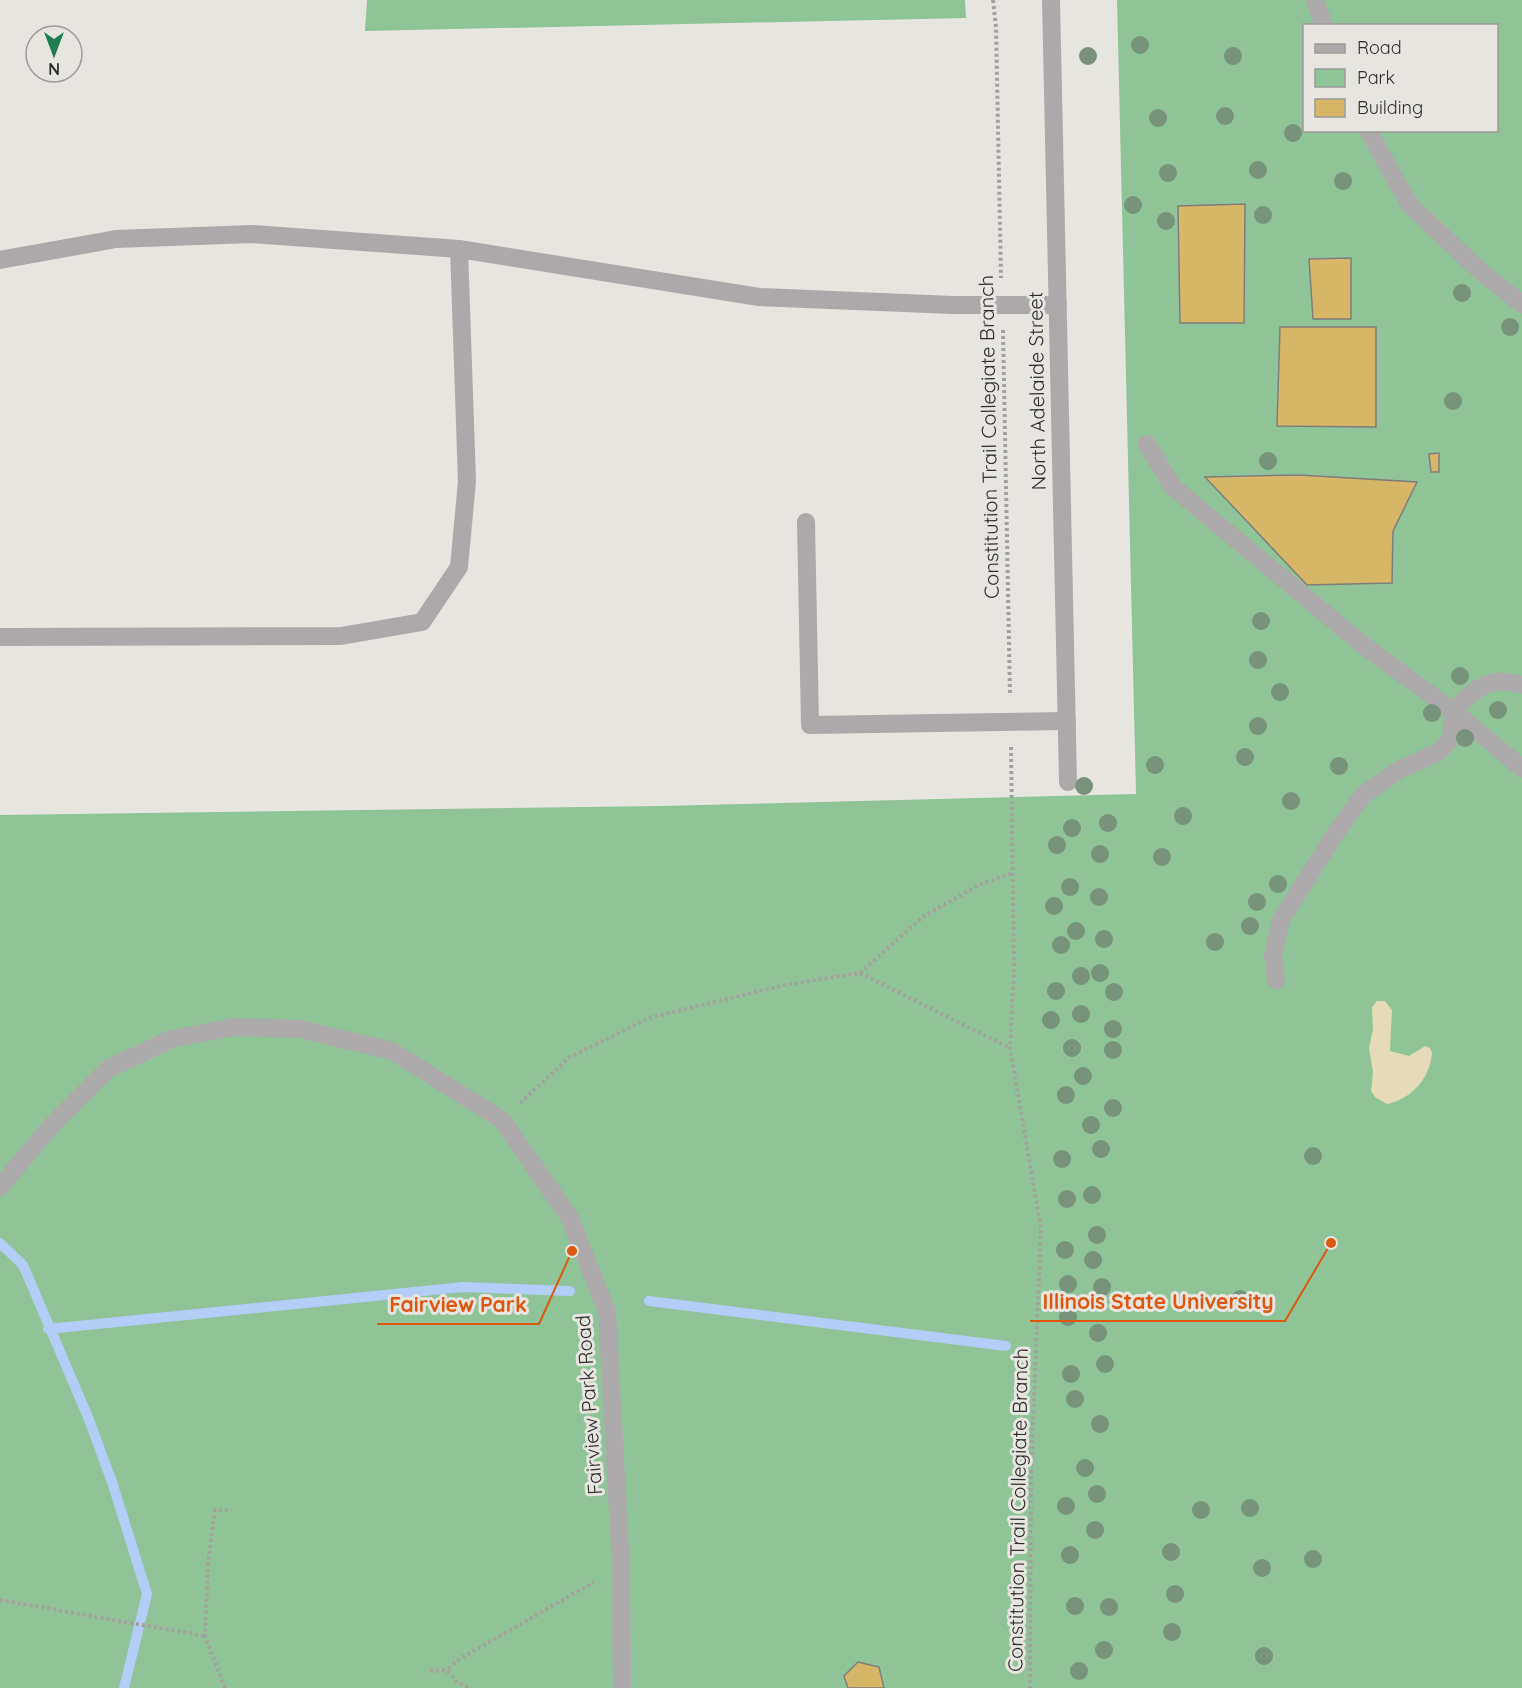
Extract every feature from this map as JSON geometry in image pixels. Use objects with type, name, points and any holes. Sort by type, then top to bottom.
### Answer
[{"type":"street","name":"North Adelaide Street","points":[[1051,0],[1068,782]]},
{"type":"street","points":[[1315,0],[1323,24]]},
{"type":"street","points":[[1369,132],[1409,204],[1480,271],[1522,304]]},
{"type":"street","points":[[0,260],[116,239],[252,234],[459,249],[759,297],[1058,305]]},
{"type":"street","points":[[0,637],[341,636],[422,622],[459,567],[467,481],[459,249]]},
{"type":"street","points":[[1147,444],[1173,487],[1364,645],[1453,711],[1522,768]]},
{"type":"street","points":[[806,522],[810,725],[1067,721]]},
{"type":"street","points":[[1276,980],[1273,955],[1281,920],[1335,834],[1363,795],[1399,770],[1439,752],[1451,739],[1453,711],[1476,687],[1510,681],[1522,685]]},
{"type":"street","name":"Fairview Park Road","points":[[0,1187],[51,1126],[108,1069],[171,1039],[234,1027],[300,1029],[392,1051],[502,1120],[570,1218],[608,1312],[621,1566],[622,1688]]},
{"type":"path","name":"Constitution Trail Collegiate Branch","points":[[993,0],[996,27],[1010,721],[1014,969],[1010,1048],[1041,1229],[1030,1494],[1030,1688]]},
{"type":"path","points":[[502,1120],[570,1057],[652,1017],[785,984],[860,973],[924,916],[981,884],[1012,873]]},
{"type":"path","points":[[860,973],[1010,1048]]},
{"type":"path","points":[[225,1688],[205,1636],[208,1563],[215,1510],[231,1510]]},
{"type":"path","points":[[430,1671],[447,1670],[458,1660],[621,1566]]},
{"type":"path","points":[[0,1600],[205,1636]]},
{"type":"path","points":[[447,1670],[457,1682],[468,1688]]},
{"type":"green space","points":[[367,0],[965,0],[966,18],[365,31]]},
{"type":"green space","points":[[1117,0],[1522,0],[1522,1688],[0,1688],[0,815],[661,806],[1136,794]]},
{"type":"sand","points":[[1377,1001],[1385,1001],[1392,1010],[1390,1051],[1409,1056],[1425,1046],[1430,1048],[1432,1053],[1428,1071],[1418,1086],[1404,1098],[1387,1104],[1375,1097],[1371,1091],[1373,1072],[1369,1048],[1373,1029],[1372,1007]]},
{"type":"building","points":[[1245,204],[1244,323],[1180,323],[1178,206]]},
{"type":"building","points":[[1351,258],[1351,319],[1313,319],[1309,259]]},
{"type":"building","points":[[1280,327],[1376,327],[1376,427],[1277,426]]},
{"type":"building","points":[[1439,453],[1439,472],[1431,472],[1429,454]]},
{"type":"building","points":[[1299,475],[1417,482],[1393,531],[1392,583],[1307,585],[1205,477]]},
{"type":"building","points":[[858,1662],[879,1667],[884,1688],[848,1688],[844,1676]]},
{"type":"waterway","points":[[0,1243],[23,1265],[88,1417],[112,1482],[147,1594],[124,1688]]},
{"type":"waterway","points":[[48,1329],[463,1287],[570,1291]]},
{"type":"waterway","points":[[649,1301],[1006,1346]]},
{"type":"place","name":"Illinois State University","points":[[1331,1243]]},
{"type":"place","name":"Fairview Park","points":[[572,1251]]}]
